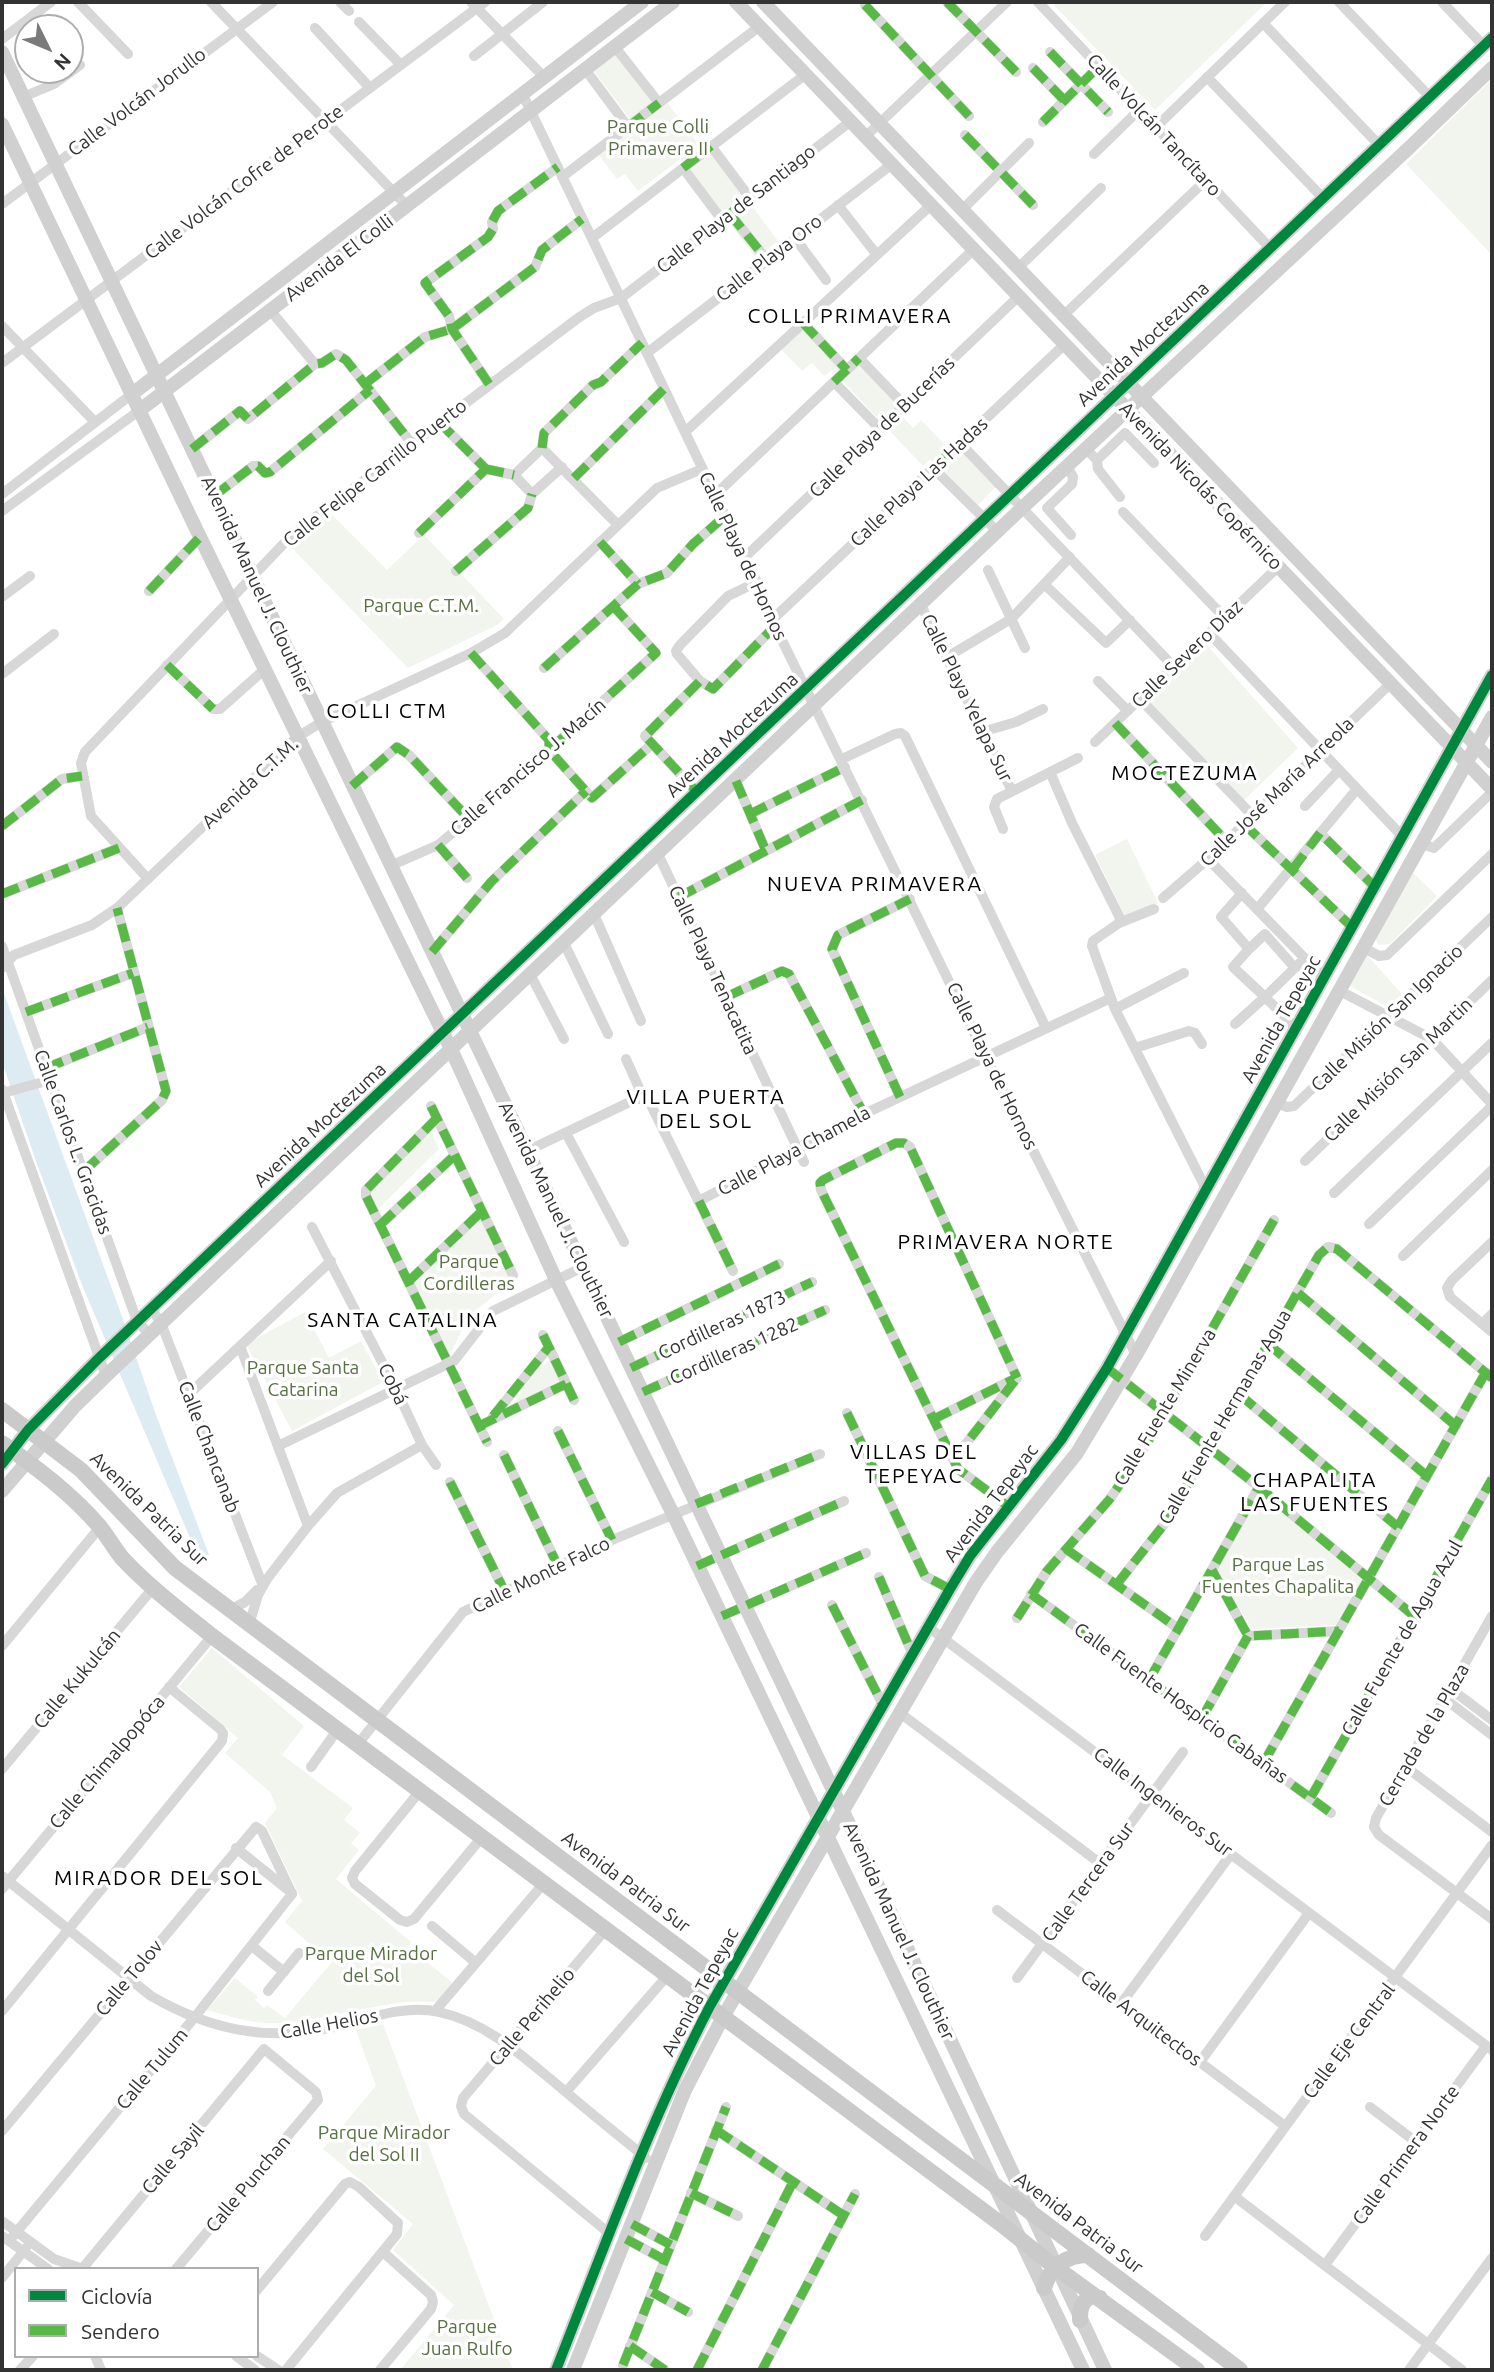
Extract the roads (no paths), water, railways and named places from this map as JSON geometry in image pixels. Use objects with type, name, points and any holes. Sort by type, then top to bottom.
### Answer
[{"type":"main road","name":"Avenida Patria Sur","points":[[2,1410],[81,1470],[175,1568],[1241,2370]]},
{"type":"main road","points":[[7,1447],[73,1500],[100,1527],[121,1557],[153,1588],[212,1636],[1022,2239],[1055,2267],[1197,2370]]},
{"type":"main road","points":[[1044,2288],[1055,2267],[1068,2259],[1088,2255]]},
{"type":"main road","points":[[1080,2320],[1080,2308],[1084,2301],[1092,2296],[1100,2298]]},
{"type":"street","points":[[2,38],[51,2]]},
{"type":"street","points":[[78,2],[128,54]]},
{"type":"street","points":[[211,2],[407,206]]},
{"type":"street","name":"Calle Volcán Jorullo","points":[[2,204],[272,2]]},
{"type":"street","points":[[340,2],[349,11]]},
{"type":"street","points":[[474,56],[543,2]]},
{"type":"street","name":"Avenida El Colli","points":[[2,494],[642,2]]},
{"type":"street","name":"Avenida El Colli","points":[[2,511],[140,410],[673,2]]},
{"type":"street","name":"Avenida Nicolás Copérnico","points":[[736,2],[1492,790]]},
{"type":"street","name":"Avenida Nicolás Copérnico","points":[[762,2],[1492,762]]},
{"type":"street","points":[[947,2],[1016,72]]},
{"type":"street","points":[[866,136],[1007,2]]},
{"type":"street","name":"Calle Volcán Tancítaro","points":[[1038,2],[1270,248]]},
{"type":"street","points":[[1156,127],[1285,2]]},
{"type":"street","points":[[1339,2],[1430,97]]},
{"type":"street","points":[[1442,2],[1488,42]]},
{"type":"street","points":[[478,4],[545,78]]},
{"type":"street","name":"Calle Volcán Cofre de Perote","points":[[2,363],[401,65],[478,4]]},
{"type":"street","points":[[864,5],[969,116]]},
{"type":"street","points":[[359,22],[401,65]]},
{"type":"street","points":[[1263,23],[1378,145]]},
{"type":"street","points":[[489,384],[452,329],[449,316],[425,283],[488,237],[498,211],[628,127],[760,26]]},
{"type":"street","points":[[315,28],[370,88]]},
{"type":"street","name":"Avenida Moctezuma","points":[[2,1464],[7,1447],[28,1430],[133,1325],[1488,42]]},
{"type":"street","points":[[615,47],[659,103]]},
{"type":"street","name":"Avenida Manuel J. Clouthier","points":[[2,52],[757,1630],[1105,2370]]},
{"type":"street","points":[[1050,52],[1108,112]]},
{"type":"street","points":[[1043,122],[1099,66]]},
{"type":"street","points":[[1033,68],[1064,100]]},
{"type":"street","name":"Avenida Moctezuma","points":[[2,1491],[75,1406],[161,1323],[816,706],[1022,508],[1492,68]]},
{"type":"street","points":[[585,69],[628,127]]},
{"type":"street","points":[[592,238],[806,74]]},
{"type":"street","points":[[1207,78],[1323,198]]},
{"type":"street","points":[[23,97],[54,84]]},
{"type":"street","name":"Calle Playa de Hornos","points":[[523,95],[757,582],[774,623],[986,1057],[1136,1354]]},
{"type":"street","points":[[1094,154],[1139,110]]},
{"type":"street","name":"Calle Playa de Santiago","points":[[621,298],[851,121]]},
{"type":"street","name":"Avenida Manuel J. Clouthier","points":[[2,124],[297,737],[451,1049],[556,1280],[673,1514],[1083,2370]]},
{"type":"street","points":[[965,135],[1033,205]]},
{"type":"street","points":[[963,209],[1029,143]]},
{"type":"street","points":[[711,146],[750,198]]},
{"type":"street","name":"Calle Playa Oro","points":[[514,475],[542,447],[544,433],[593,385],[601,382],[892,164]]},
{"type":"street","points":[[683,168],[766,260]]},
{"type":"street","points":[[1065,315],[1206,180]]},
{"type":"street","points":[[1019,267],[1101,188]]},
{"type":"street","points":[[838,205],[877,255]]},
{"type":"street","points":[[685,432],[931,205]]},
{"type":"street","points":[[214,496],[253,466],[258,466],[265,473],[270,472],[425,337],[452,329],[535,267],[542,250],[582,219]]},
{"type":"street","points":[[795,238],[826,280]]},
{"type":"street","points":[[715,495],[974,249]]},
{"type":"street","name":"Calle Playa de Bucerías","points":[[745,557],[1019,296]]},
{"type":"street","name":"Calle Felipe Carrillo Puerto","points":[[82,776],[81,763],[85,752],[292,535],[578,318],[594,308],[621,298]]},
{"type":"street","points":[[270,310],[315,364]]},
{"type":"street","points":[[803,323],[847,370]]},
{"type":"street","points":[[2,326],[95,422]]},
{"type":"street","name":"Calle Playa Las Hadas","points":[[700,681],[713,689],[774,623],[1065,344]]},
{"type":"street","points":[[192,449],[240,411],[248,419],[315,364],[339,355],[346,360],[411,443]]},
{"type":"street","points":[[859,358],[904,405]]},
{"type":"street","points":[[834,382],[880,429]]},
{"type":"street","points":[[574,478],[664,389]]},
{"type":"street","points":[[439,422],[486,468],[514,475],[527,492],[532,494]]},
{"type":"street","points":[[1097,460],[1125,433],[1154,463]]},
{"type":"street","points":[[960,443],[1174,667]]},
{"type":"street","points":[[542,447],[618,525]]},
{"type":"street","points":[[1086,449],[1097,460],[1098,469],[1120,497]]},
{"type":"street","points":[[1067,466],[1073,477],[1072,484],[1047,508],[1071,535]]},
{"type":"street","points":[[456,571],[528,508],[532,494],[562,467]]},
{"type":"street","points":[[419,533],[486,468]]},
{"type":"street","points":[[933,468],[998,532]]},
{"type":"street","name":"Avenida C.T.M.","points":[[4,965],[23,951],[92,925],[117,908],[297,737],[322,722],[471,653],[505,634],[657,488],[702,469]]},
{"type":"street","points":[[1123,512],[1225,618]]},
{"type":"street","points":[[544,668],[638,584],[667,573],[693,544],[725,516]]},
{"type":"street","points":[[149,591],[200,537]]},
{"type":"street","points":[[600,542],[638,584]]},
{"type":"street","points":[[947,657],[1011,619],[1070,557]]},
{"type":"street","name":"Calle Severo Díaz","points":[[1095,743],[1279,566]]},
{"type":"street","points":[[988,570],[1025,648]]},
{"type":"street","points":[[2,597],[30,576]]},
{"type":"street","points":[[432,952],[491,882],[648,740],[700,681],[676,651],[728,596],[757,582]]},
{"type":"street","points":[[1045,584],[1106,643],[1130,620]]},
{"type":"street","name":"Calle Playa Yelapa Sur","points":[[921,605],[1012,791]]},
{"type":"street","name":"Calle Francisco J. Macín","points":[[390,866],[438,845],[656,653],[614,607]]},
{"type":"street","points":[[2,674],[54,634]]},
{"type":"street","points":[[1209,634],[1402,836]]},
{"type":"street","points":[[471,653],[550,740],[549,750],[589,795]]},
{"type":"street","points":[[167,665],[213,709],[220,709],[265,669]]},
{"type":"street","name":"Avenida Tepeyac","points":[[556,2370],[642,2154],[681,2063],[710,2006],[970,1556],[1061,1440],[1107,1368],[1492,675]]},
{"type":"street","points":[[1098,681],[1128,711]]},
{"type":"street","name":"Calle José María Arreola","points":[[1163,898],[1208,859],[1390,684]]},
{"type":"street","points":[[1140,699],[1253,816]]},
{"type":"street","points":[[982,732],[1016,722],[1043,709]]},
{"type":"street","name":"Avenida Tepeyac","points":[[573,2370],[685,2090],[723,2017],[976,1582],[1077,1453],[1136,1354],[1492,717]]},
{"type":"street","points":[[1115,723],[1226,841]]},
{"type":"street","points":[[750,814],[901,733],[905,736],[1046,1028]]},
{"type":"street","points":[[648,740],[697,792]]},
{"type":"street","points":[[352,786],[397,747],[409,755],[469,819]]},
{"type":"street","points":[[1003,829],[994,807],[997,799],[1078,758]]},
{"type":"street","points":[[1305,806],[1338,771]]},
{"type":"street","points":[[1050,772],[1072,823],[1120,918],[1119,923]]},
{"type":"street","points":[[2,826],[62,779],[82,776],[91,816],[148,879]]},
{"type":"street","points":[[736,781],[766,851]]},
{"type":"street","points":[[1258,908],[1357,789]]},
{"type":"street","points":[[1422,844],[1434,848],[1492,790]]},
{"type":"street","points":[[679,897],[862,800]]},
{"type":"street","points":[[1244,824],[1353,928]]},
{"type":"street","points":[[1320,834],[1386,909]]},
{"type":"street","points":[[438,845],[467,878]]},
{"type":"street","points":[[2,894],[119,848]]},
{"type":"street","name":"Calle Playa Tenacatita","points":[[659,854],[804,1162]]},
{"type":"street","points":[[1364,948],[1379,956],[1387,955],[1492,854]]},
{"type":"street","points":[[1208,859],[1324,978]]},
{"type":"street","points":[[1242,893],[1221,917],[1249,949]]},
{"type":"street","points":[[900,1097],[832,949],[838,935],[909,899]]},
{"type":"street","points":[[84,1171],[162,1100],[166,1091],[117,908]]},
{"type":"street","points":[[1154,909],[1119,923],[1092,942],[1115,1009],[1206,1189]]},
{"type":"street","points":[[594,914],[641,1021]]},
{"type":"street","name":"Calle Misión San Ignacio","points":[[1277,1103],[1287,1107],[1294,1106],[1492,917]]},
{"type":"street","points":[[1274,925],[1233,967],[1296,1028]]},
{"type":"street","points":[[1265,934],[1295,968]]},
{"type":"street","points":[[564,943],[608,1034]]},
{"type":"street","name":"Calle Carlos L. Gracidas","points":[[2,946],[4,965],[26,1012],[46,1068],[45,1082],[84,1171],[133,1325],[150,1335]]},
{"type":"street","points":[[1236,1024],[1305,958]]},
{"type":"street","points":[[726,997],[782,971],[789,974],[863,1114]]},
{"type":"street","points":[[26,1012],[133,973]]},
{"type":"street","points":[[1115,1009],[1184,973]]},
{"type":"street","points":[[530,974],[564,1039]]},
{"type":"street","name":"Calle Misión San Martin","points":[[1305,1161],[1492,980]]},
{"type":"street","points":[[1340,991],[1432,1038],[1492,1105],[1369,1224]]},
{"type":"street","name":"Calle Playa Chamela","points":[[626,1059],[644,1099],[650,1103],[699,1201],[863,1114],[1111,998]]},
{"type":"street","points":[[46,1068],[148,1027]]},
{"type":"street","points":[[1135,1048],[1189,1031],[1194,1032],[1202,1044]]},
{"type":"street","points":[[1334,1194],[1492,1043]]},
{"type":"street","points":[[1285,1047],[1303,1057]]},
{"type":"street","points":[[45,1082],[5,1091],[109,1373]]},
{"type":"street","points":[[527,1151],[636,1099],[644,1099]]},
{"type":"street","points":[[431,1106],[513,1275]]},
{"type":"street","points":[[437,1118],[366,1190],[366,1196],[448,1363],[484,1423],[487,1442]]},
{"type":"street","points":[[566,1133],[624,1242]]},
{"type":"street","points":[[1009,1507],[958,1469],[821,1190],[820,1183],[826,1177],[896,1143],[904,1143],[910,1147],[1017,1378]]},
{"type":"street","points":[[380,1225],[455,1155]]},
{"type":"street","points":[[1403,1256],[1492,1170]]},
{"type":"street","points":[[699,1201],[733,1270]]},
{"type":"street","points":[[408,1282],[482,1211]]},
{"type":"street","name":"Calle Fuente Minerva","points":[[1017,1618],[1047,1571],[1109,1500],[1139,1457],[1274,1220]]},
{"type":"street","name":"Cobá","points":[[312,1227],[422,1445],[436,1465]]},
{"type":"street","points":[[1492,1242],[1447,1288],[1450,1297],[1492,1332]]},
{"type":"street","name":"Calle Fuente Hermanas Agua","points":[[1117,1584],[1166,1522],[1319,1255],[1328,1247],[1337,1249],[1489,1375]]},
{"type":"street","points":[[188,1394],[331,1261]]},
{"type":"street","points":[[619,1342],[779,1264]]},
{"type":"street","points":[[278,1446],[454,1361],[493,1311],[583,1267]]},
{"type":"street","name":"Cordilleras 1873","points":[[631,1368],[813,1282]]},
{"type":"street","points":[[1298,1293],[1455,1426]]},
{"type":"street","name":"Calle Chancanab","points":[[151,1308],[161,1323],[264,1583]]},
{"type":"street","name":"Cordilleras 1282","points":[[643,1392],[825,1310]]},
{"type":"street","points":[[1482,1324],[1492,1314]]},
{"type":"street","points":[[543,1335],[574,1400]]},
{"type":"street","points":[[1268,1344],[1427,1476]]},
{"type":"street","points":[[240,1346],[308,1525]]},
{"type":"street","points":[[484,1423],[548,1348]]},
{"type":"street","points":[[1107,1368],[1259,1487],[1414,1616]]},
{"type":"street","points":[[1264,1762],[1455,1426],[1489,1375]]},
{"type":"street","points":[[954,1459],[1017,1378]]},
{"type":"street","points":[[934,1419],[1017,1378]]},
{"type":"street","points":[[484,1423],[566,1384]]},
{"type":"street","points":[[1240,1395],[1398,1527]]},
{"type":"street","points":[[847,1413],[925,1576],[950,1589]]},
{"type":"street","points":[[631,1429],[654,1417]]},
{"type":"street","points":[[558,1430],[612,1540]]},
{"type":"street","points":[[230,1610],[251,1597],[264,1583],[308,1525],[337,1493],[422,1445]]},
{"type":"street","name":"Calle Monte Falco","points":[[358,1744],[463,1612],[612,1540],[820,1454]]},
{"type":"street","points":[[504,1455],[558,1566]]},
{"type":"street","name":"Calle Fuente de Agua Azul","points":[[1311,1797],[1492,1479]]},
{"type":"street","points":[[450,1482],[505,1592]]},
{"type":"street","points":[[1149,1680],[1259,1487]]},
{"type":"street","points":[[697,1566],[844,1501]]},
{"type":"street","points":[[2,1646],[100,1527]]},
{"type":"street","points":[[1066,1549],[1179,1629]]},
{"type":"street","points":[[722,1616],[866,1553]]},
{"type":"street","points":[[1212,1570],[1248,1636]]},
{"type":"street","points":[[879,1577],[912,1653]]},
{"type":"street","points":[[249,1625],[264,1583]]},
{"type":"street","name":"Calle Kukulcán","points":[[2,1769],[153,1588]]},
{"type":"street","name":"Calle Fuente Hospicio Cabañas","points":[[1031,1594],[1331,1813]]},
{"type":"street","points":[[832,1605],[883,1705]]},
{"type":"street","name":"Cerrada de la Plaza","points":[[1458,1893],[1379,1835],[1374,1827],[1376,1818],[1492,1616]]},
{"type":"street","name":"Calle Ingenieros Sur","points":[[928,1627],[1489,2048]]},
{"type":"street","points":[[734,1642],[757,1630]]},
{"type":"street","points":[[1248,1636],[1339,1631]]},
{"type":"street","name":"Calle Chimalpopóca","points":[[4,1882],[212,1636]]},
{"type":"street","points":[[1202,1718],[1248,1636]]},
{"type":"street","points":[[2,2011],[220,1745],[223,1736],[220,1729],[169,1687]]},
{"type":"street","points":[[1451,1689],[1492,1720]]},
{"type":"street","points":[[1445,1699],[1492,1735]]},
{"type":"street","points":[[900,1713],[1101,1864]]},
{"type":"street","points":[[311,1766],[338,1729]]},
{"type":"street","name":"Calle Tercera Sur","points":[[1017,1978],[1183,1752]]},
{"type":"street","points":[[1406,1768],[1492,1832]]},
{"type":"street","points":[[419,1791],[352,1878],[355,1884],[400,1920],[407,1922],[414,1919],[482,1837]]},
{"type":"street","name":"Calle Tolov","points":[[2,2131],[253,1829],[258,1827],[292,1894]]},
{"type":"street","name":"Calle Eje Central","points":[[1205,2236],[1492,1845]]},
{"type":"street","points":[[236,1848],[292,1894]]},
{"type":"street","points":[[1121,2004],[1231,1854]]},
{"type":"street","name":"Calle Helios","points":[[4,1882],[151,1996],[194,2018],[217,2025],[265,2033],[305,2032],[391,2012],[435,2011],[471,2022],[509,2046],[655,2165]]},
{"type":"street","points":[[435,2011],[544,1883]]},
{"type":"street","points":[[1458,1893],[1492,1919]]},
{"type":"street","name":"Calle Tulum","points":[[6,2239],[17,2232],[194,2018],[292,1894]]},
{"type":"street","name":"Calle Arquitectos","points":[[997,1910],[1285,2126]]},
{"type":"street","points":[[1199,2062],[1309,1913]]},
{"type":"street","points":[[432,1926],[476,1963]]},
{"type":"street","name":"Calle Perihelio","points":[[606,1929],[463,2098],[461,2106],[464,2114],[610,2234]]},
{"type":"street","points":[[252,1946],[284,1972]]},
{"type":"street","points":[[268,1992],[299,1953]]},
{"type":"street","points":[[566,2092],[668,1975]]},
{"type":"street","points":[[264,2049],[265,2033]]},
{"type":"street","name":"Calle Primera Norte","points":[[1325,2265],[1489,2048]]},
{"type":"street","name":"Calle Punchan","points":[[178,2267],[317,2103],[319,2097],[316,2092],[264,2049]]},
{"type":"street","name":"Calle Sayil","points":[[84,2267],[264,2049]]},
{"type":"street","points":[[623,2365],[726,2107]]},
{"type":"street","points":[[1370,2107],[1416,2142]]},
{"type":"street","points":[[716,2130],[843,2216]]},
{"type":"street","points":[[259,2288],[341,2188],[350,2182],[359,2187],[395,2220],[398,2226],[397,2234],[286,2370]]},
{"type":"street","points":[[696,2370],[793,2182]]},
{"type":"street","points":[[691,2193],[738,2216]]},
{"type":"street","points":[[762,2370],[855,2194]]},
{"type":"street","points":[[1234,2196],[1462,2370]]},
{"type":"street","points":[[2,2221],[54,2259],[76,2267]]},
{"type":"street","points":[[632,2224],[671,2245]]},
{"type":"street","points":[[6,2239],[45,2267]]},
{"type":"street","points":[[626,2239],[665,2260]]},
{"type":"street","points":[[2,2278],[31,2242]]},
{"type":"street","points":[[380,2370],[431,2309],[433,2302],[431,2295],[383,2252]]},
{"type":"street","points":[[1409,2370],[1492,2258]]},
{"type":"street","points":[[652,2292],[688,2312]]},
{"type":"street","points":[[631,2346],[665,2370]]},
{"type":"street","points":[[259,2357],[278,2370]]},
{"type":"street","points":[[239,2358],[256,2370]]},
{"type":"district","name":"COLLI PRIMAVERA","points":[[850,316]]},
{"type":"district","name":"COLLI CTM","points":[[387,711]]},
{"type":"district","name":"MOCTEZUMA","points":[[1185,773]]},
{"type":"district","name":"NUEVA PRIMAVERA","points":[[875,884]]},
{"type":"district","name":"VILLA PUERTA DEL SOL","points":[[706,1109]]},
{"type":"district","name":"PRIMAVERA NORTE","points":[[1006,1242]]},
{"type":"district","name":"SANTA CATALINA","points":[[403,1320]]},
{"type":"district","name":"VILLAS DEL TEPEYAC","points":[[914,1464]]},
{"type":"district","name":"CHAPALITA LAS FUENTES","points":[[1315,1492]]},
{"type":"district","name":"MIRADOR DEL SOL","points":[[159,1878]]},
{"type":"park label","name":"Parque Colli Primavera II","points":[[658,138]]},
{"type":"park label","name":"Parque C.T.M.","points":[[421,606]]},
{"type":"park label","name":"Parque Cordilleras","points":[[469,1273]]},
{"type":"park label","name":"Parque Santa Catarina","points":[[303,1379]]},
{"type":"park label","name":"Parque Las Fuentes Chapalita","points":[[1278,1576]]},
{"type":"park label","name":"Parque Mirador del Sol","points":[[371,1965]]},
{"type":"park label","name":"Parque Mirador del Sol II","points":[[384,2144]]},
{"type":"park label","name":"Parque Juan Rulfo","points":[[467,2338]]}]
